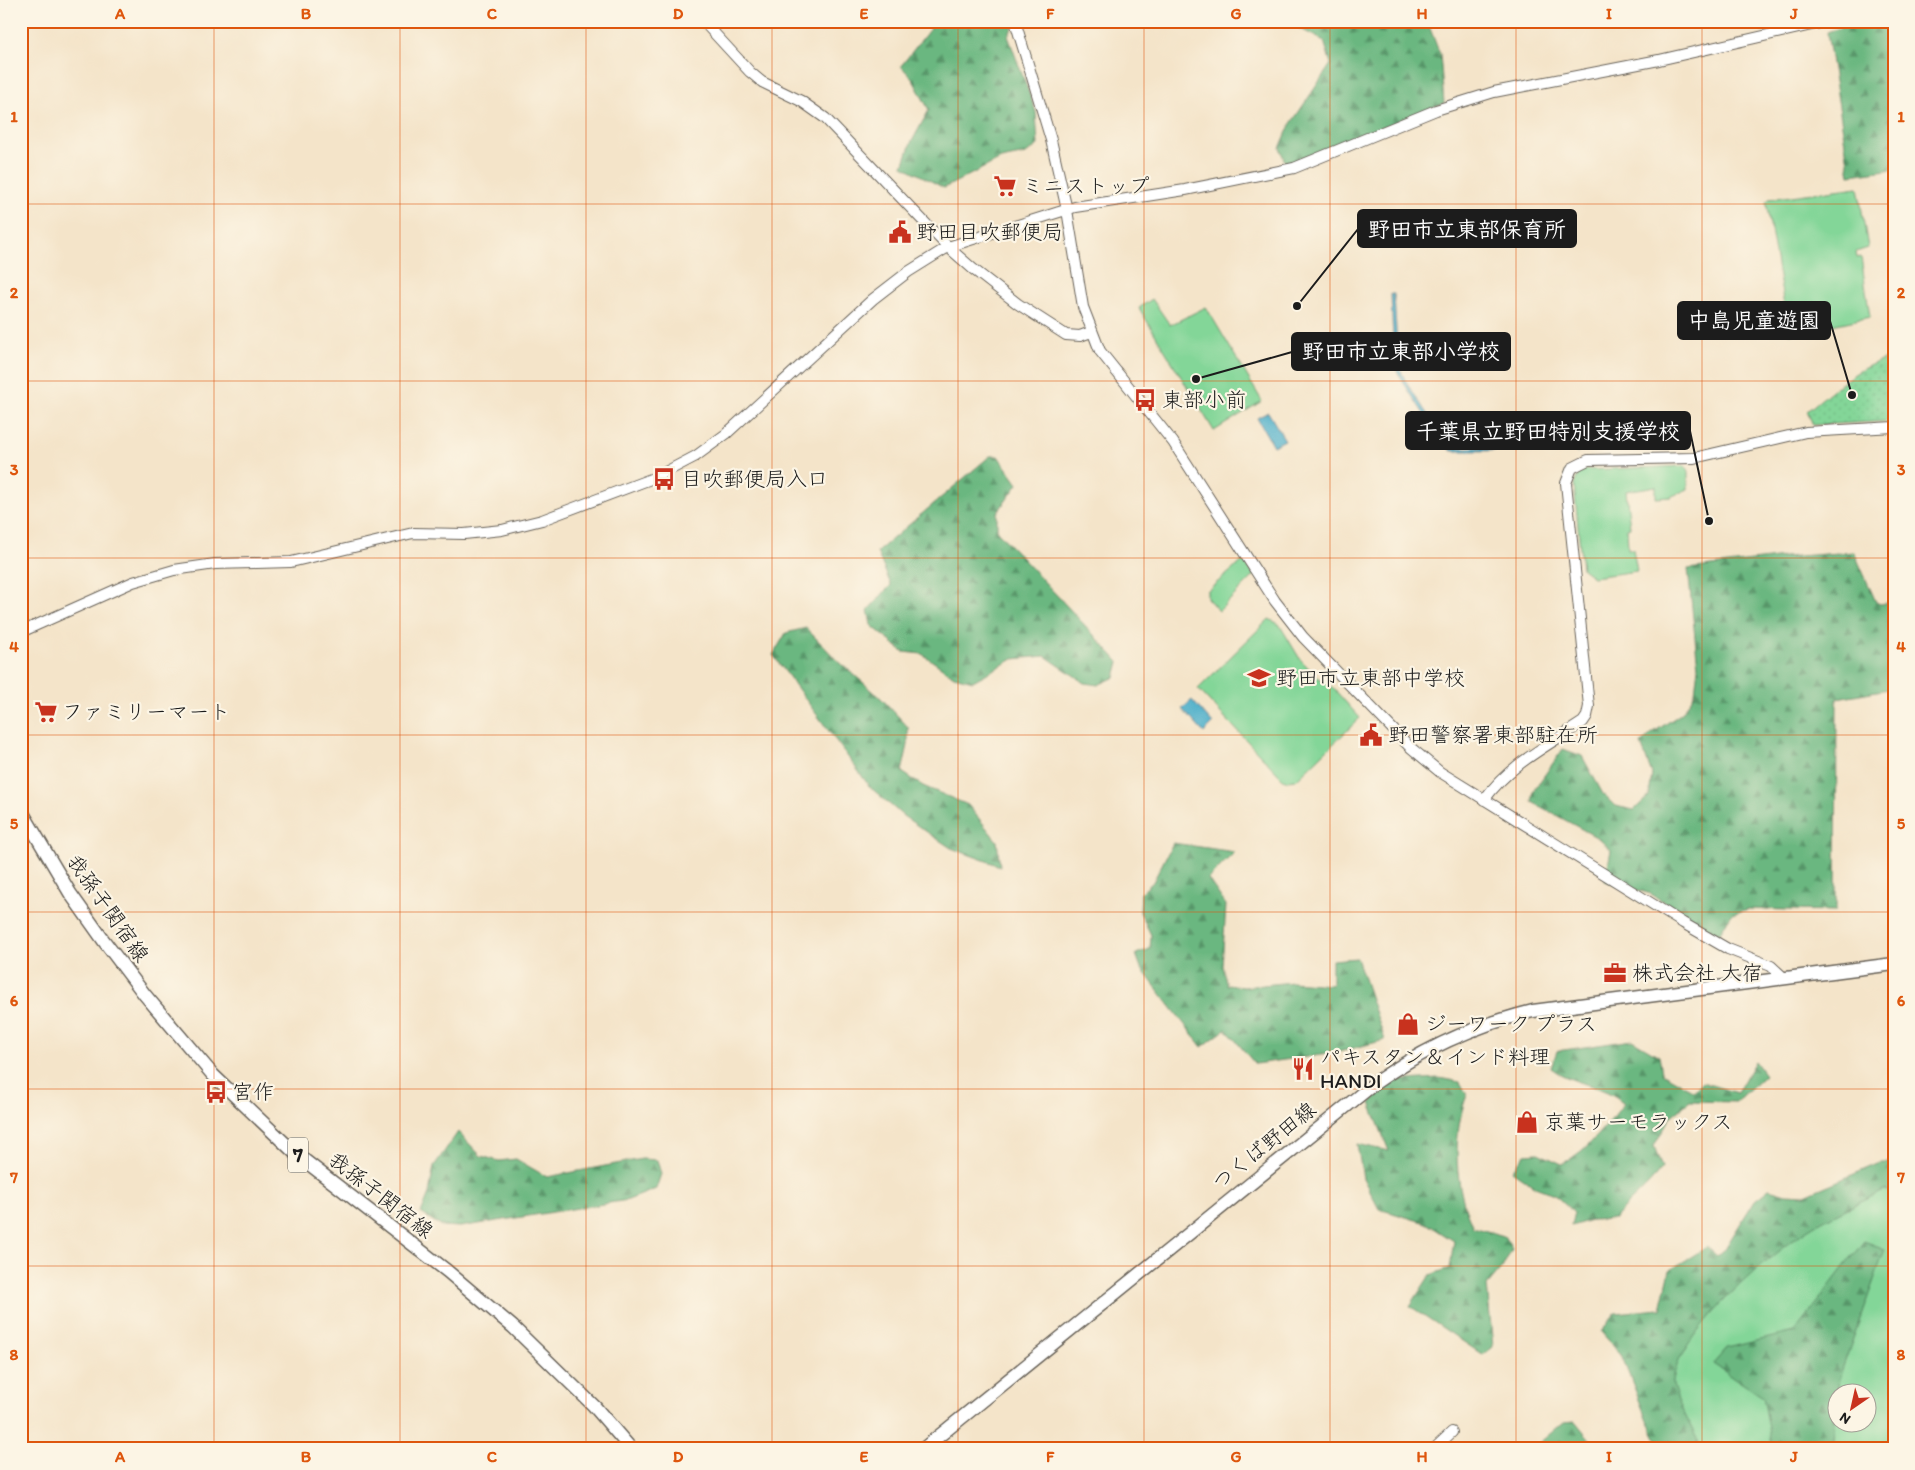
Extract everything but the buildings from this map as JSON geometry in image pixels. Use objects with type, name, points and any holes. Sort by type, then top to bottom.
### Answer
[{"type":"main road","name":"我孫子関宿線","points":[[21,810],[70,893],[104,941],[145,995],[213,1075],[295,1153],[446,1271],[513,1327],[594,1406],[631,1449]]},
{"type":"main road","name":"つくば野田線","points":[[923,1449],[1375,1083],[1419,1054],[1482,1026],[1534,1011],[1894,964]]},
{"type":"street","points":[[703,21],[750,72],[762,82],[801,101],[825,118],[948,247],[1003,292],[1052,327],[1073,336],[1091,332]]},
{"type":"street","points":[[1014,21],[1051,140],[1067,210],[1083,307],[1091,332],[1100,351],[1119,377],[1173,442],[1276,601],[1303,637],[1425,761],[1484,800],[1675,918],[1728,949],[1771,966],[1785,979]]},
{"type":"street","points":[[21,632],[133,582],[174,570],[215,564],[291,562],[413,533],[464,534],[502,530],[542,520],[656,477],[696,456],[712,445],[879,294],[908,272],[948,247],[1075,207],[1185,190],[1275,173],[1315,161],[1436,110],[1485,95],[1659,60],[1829,21]]},
{"type":"street","points":[[1484,800],[1500,779],[1521,762],[1583,722],[1587,716],[1589,706],[1566,483],[1572,468],[1588,460],[1694,458],[1806,432],[1894,427]]},
{"type":"street","points":[[1434,1449],[1452,1432]]},
{"type":"green space","points":[[936,21],[1016,21],[1008,36],[1036,112],[1038,145],[1026,154],[1001,159],[944,188],[903,166],[911,143],[929,110],[912,78],[901,66]]},
{"type":"green space","points":[[1120,21],[1427,21],[1440,54],[1444,103],[1286,165],[1280,148],[1290,125],[1331,64],[1324,41],[1289,23],[1142,26]]},
{"type":"green space","points":[[1862,21],[1894,21],[1894,169],[1850,175],[1827,32]]},
{"type":"green space","points":[[1858,187],[1868,248],[1856,252],[1857,258],[1861,257],[1870,317],[1789,334],[1766,202],[1769,199]]},
{"type":"green space","points":[[1152,299],[1170,325],[1206,307],[1262,401],[1214,431],[1139,308]]},
{"type":"green space","points":[[1894,357],[1894,421],[1813,425],[1807,411],[1858,372],[1882,360]]},
{"type":"green space","points":[[990,456],[998,456],[1018,484],[997,513],[997,531],[1119,662],[1115,677],[1098,685],[1085,683],[1045,656],[1013,659],[973,681],[954,676],[922,654],[903,652],[871,625],[868,610],[891,585],[877,552]]},
{"type":"green space","points":[[1685,466],[1688,472],[1688,489],[1670,497],[1656,498],[1656,486],[1626,491],[1630,527],[1627,528],[1628,549],[1633,549],[1637,571],[1593,577],[1582,569],[1574,484],[1579,473],[1585,470]]},
{"type":"green space","points":[[1854,552],[1876,602],[1880,604],[1892,602],[1894,688],[1837,698],[1836,911],[1748,909],[1732,914],[1718,935],[1651,894],[1605,881],[1611,850],[1598,838],[1532,802],[1534,790],[1563,749],[1582,756],[1603,794],[1615,806],[1634,810],[1649,796],[1652,774],[1641,744],[1651,734],[1682,713],[1695,693],[1698,667],[1688,569],[1784,557]]},
{"type":"green space","points":[[1244,560],[1254,576],[1219,611],[1207,598],[1207,591]]},
{"type":"green space","points":[[1269,619],[1279,624],[1300,659],[1318,678],[1333,688],[1360,718],[1296,780],[1287,781],[1282,778],[1198,689]]},
{"type":"green space","points":[[806,628],[836,659],[882,699],[908,727],[908,745],[902,772],[923,786],[968,805],[997,841],[1000,866],[951,848],[903,816],[870,787],[773,655],[786,633]]},
{"type":"green space","points":[[1173,843],[1235,852],[1208,879],[1226,905],[1222,966],[1227,985],[1244,987],[1292,982],[1332,985],[1332,960],[1357,958],[1385,1040],[1335,1053],[1255,1064],[1226,1029],[1202,1047],[1141,968],[1136,954],[1150,949],[1151,935],[1140,912],[1141,893],[1153,882]]},
{"type":"green space","points":[[1632,1040],[1659,1056],[1662,1073],[1694,1091],[1702,1082],[1737,1093],[1755,1061],[1765,1075],[1736,1102],[1690,1101],[1670,1117],[1654,1146],[1662,1168],[1651,1181],[1614,1219],[1591,1220],[1571,1226],[1574,1213],[1554,1194],[1535,1187],[1512,1171],[1525,1154],[1538,1153],[1562,1164],[1572,1158],[1581,1152],[1604,1129],[1624,1103],[1607,1092],[1568,1078],[1551,1068],[1557,1051]]},
{"type":"green space","points":[[1439,1078],[1460,1082],[1467,1095],[1459,1127],[1457,1161],[1462,1196],[1473,1227],[1504,1236],[1512,1249],[1502,1268],[1487,1286],[1493,1347],[1483,1355],[1410,1306],[1430,1275],[1450,1268],[1454,1241],[1426,1223],[1379,1209],[1363,1178],[1357,1144],[1389,1151],[1370,1103],[1389,1081]]},
{"type":"green space","points":[[458,1132],[481,1156],[499,1161],[516,1159],[547,1177],[642,1159],[657,1160],[661,1174],[656,1189],[628,1200],[460,1227],[441,1226],[421,1213],[429,1193],[434,1166]]},
{"type":"green space","points":[[1880,1163],[1894,1163],[1894,1196],[1886,1190],[1804,1232],[1746,1279],[1705,1321],[1689,1343],[1678,1364],[1673,1383],[1680,1405],[1702,1449],[1662,1449],[1647,1420],[1621,1354],[1601,1332],[1615,1313],[1661,1309],[1670,1270],[1707,1247],[1717,1256],[1724,1250],[1755,1200],[1769,1189],[1786,1194],[1805,1195]]},
{"type":"green space","points":[[1894,1186],[1894,1449],[1671,1449],[1625,1363],[1838,1191]]},
{"type":"green space","points":[[1864,1241],[1885,1249],[1839,1382],[1828,1382],[1828,1432],[1834,1432],[1832,1449],[1773,1449],[1763,1397],[1713,1364],[1727,1348],[1794,1332]]},
{"type":"green space","points":[[1575,1421],[1598,1449],[1532,1449],[1564,1422]]},
{"type":"water","points":[[1391,294],[1394,294],[1398,364],[1405,380],[1446,443],[1452,448],[1562,447],[1575,448],[1578,452],[1562,450],[1452,451],[1444,445],[1394,365]]},
{"type":"water","points":[[1268,412],[1285,440],[1273,446],[1257,418]]},
{"type":"water","points":[[1192,700],[1213,724],[1204,733],[1182,709]]},
{"type":"place","name":"ミニストップ","points":[[1005,186]]},
{"type":"place","name":"野田目吹郵便局","points":[[900,232]]},
{"type":"place","name":"野田市立東部保育所","points":[[1297,306]]},
{"type":"place","name":"野田市立東部小学校","points":[[1196,379]]},
{"type":"place","name":"中島児童遊園","points":[[1852,395]]},
{"type":"place","name":"東部小前","points":[[1145,400]]},
{"type":"place","name":"目吹郵便局入口","points":[[664,479]]},
{"type":"place","name":"千葉県立野田特別支援学校","points":[[1709,521]]},
{"type":"place","name":"野田市立東部中学校","points":[[1259,678]]},
{"type":"place","name":"ファミリーマート","points":[[46,712]]},
{"type":"place","name":"野田警察署東部駐在所","points":[[1371,735]]},
{"type":"place","name":"株式会社 大宿","points":[[1615,973]]},
{"type":"place","name":"ジーワーク プラス","points":[[1408,1024]]},
{"type":"place","name":"パキスタン＆インド料理 HANDI","points":[[1303,1069]]},
{"type":"place","name":"宮作","points":[[216,1092]]},
{"type":"place","name":"京葉サーモラックス","points":[[1527,1122]]}]
